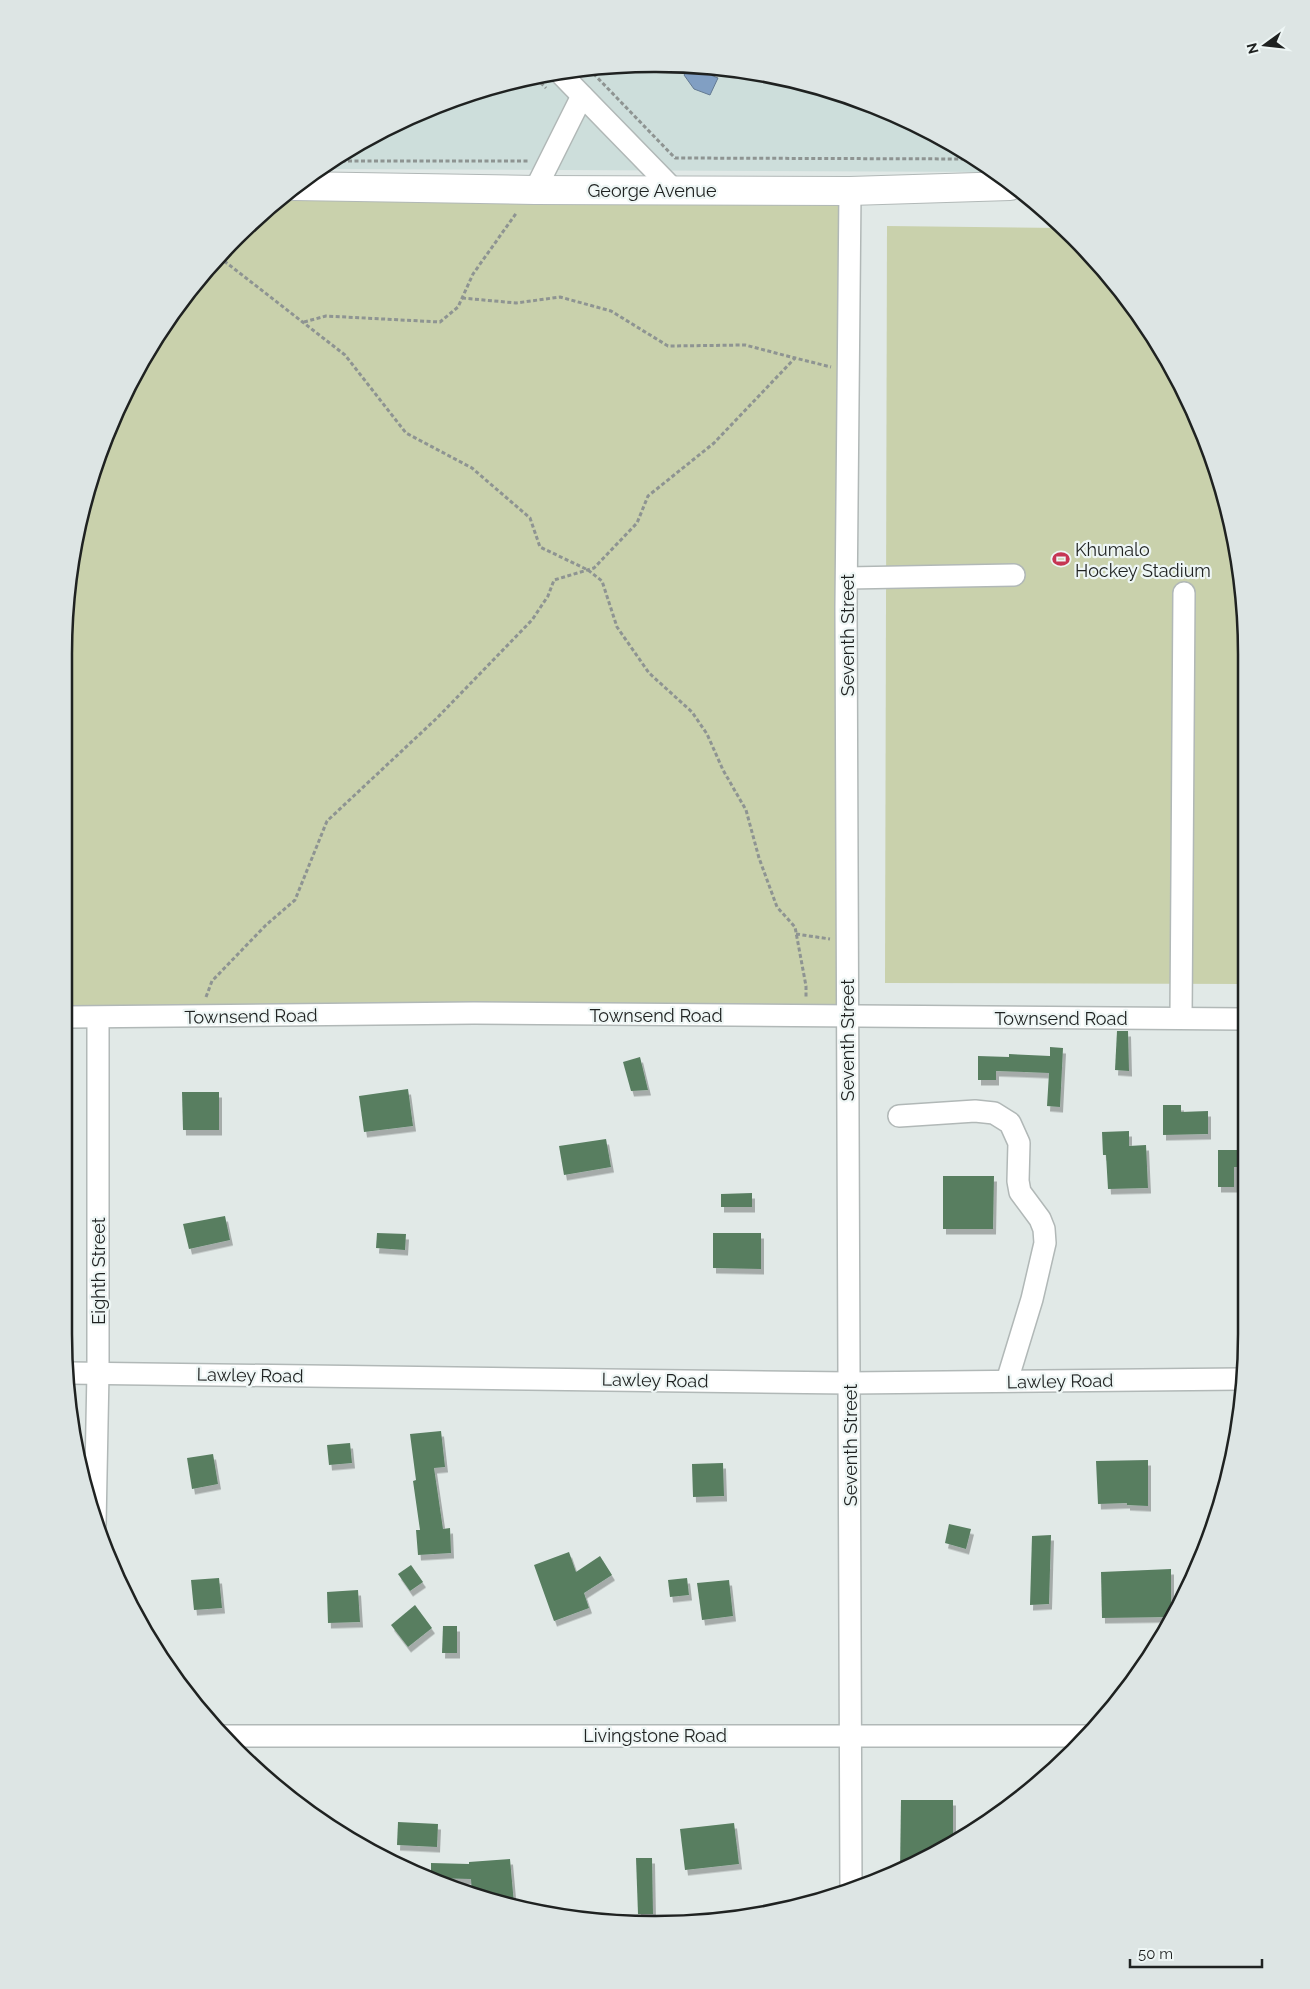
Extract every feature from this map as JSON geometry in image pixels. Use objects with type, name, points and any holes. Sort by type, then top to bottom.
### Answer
[{"type":"main road","name":"George Avenue","points":[[310,186],[535,190],[850,190],[986,179]]},
{"type":"street","points":[[555,83],[582,96],[674,190]]},
{"type":"street","points":[[535,190],[582,96]]},
{"type":"street","name":"Seventh Street","points":[[850,190],[847,578],[847,1016],[851,1882]]},
{"type":"street","points":[[847,578],[1014,575]]},
{"type":"street","points":[[1181,1018],[1184,593]]},
{"type":"street","name":"Townsend Road","points":[[72,1018],[474,1013],[1238,1019]]},
{"type":"street","name":"Eighth Street","points":[[96,1499],[98,1018]]},
{"type":"street","points":[[900,1116],[975,1111],[994,1113],[1010,1123],[1020,1143],[1018,1181],[1020,1192],[1040,1219],[1044,1229],[1045,1243],[1032,1299],[1007,1382]]},
{"type":"street","name":"Lawley Road","points":[[74,1373],[849,1383],[1235,1379]]},
{"type":"street","name":"Livingstone Road","points":[[234,1736],[1076,1736]]},
{"type":"path","points":[[595,76],[676,158],[959,159]]},
{"type":"path","points":[[348,161],[530,161]]},
{"type":"path","points":[[304,322],[326,316],[440,322],[458,307],[473,274],[535,190]]},
{"type":"path","points":[[225,262],[345,354],[406,433],[472,468],[530,518],[540,547],[588,570],[602,581],[618,627],[649,673],[692,712],[707,734],[723,770],[746,810],[759,858],[777,907],[795,927],[806,986],[806,1016]]},
{"type":"path","points":[[462,298],[516,303],[560,297],[611,311],[668,346],[744,345],[849,372]]},
{"type":"path","points":[[200,1017],[212,981],[266,925],[294,900],[327,821],[437,718],[532,620],[548,596],[554,580],[594,568],[637,523],[648,496],[714,443],[795,358]]},
{"type":"path","points":[[796,934],[829,939],[847,935]]},
{"type":"shaded area","points":[[655,72],[731,77],[806,92],[842,103],[913,133],[980,172],[334,169],[397,133],[432,117],[504,92],[579,77]]},
{"type":"green space","points":[[850,191],[847,1016],[72,1013],[72,655],[77,579],[92,504],[117,432],[133,397],[171,331],[217,271],[243,243],[291,201]]},
{"type":"green space","name":"Khumalo Hockey Stadium","points":[[887,226],[1051,228],[1093,271],[1117,300],[1159,364],[1193,432],[1218,504],[1233,579],[1238,655],[1238,984],[885,983]]},
{"type":"water","points":[[684,75],[712,75],[718,78],[710,95],[694,89]]},
{"type":"building","points":[[1117,1031],[1128,1031],[1129,1071],[1115,1070]]},
{"type":"building","points":[[1050,1047],[1063,1048],[1060,1107],[1047,1106],[1049,1073],[996,1071],[996,1080],[978,1080],[978,1056],[1009,1057],[1009,1054],[1050,1056]]},
{"type":"building","points":[[640,1057],[648,1090],[631,1091],[623,1062]]},
{"type":"building","points":[[408,1089],[413,1126],[364,1132],[359,1096]]},
{"type":"building","points":[[182,1092],[219,1092],[219,1130],[183,1130]]},
{"type":"building","points":[[1163,1105],[1181,1105],[1181,1112],[1208,1111],[1208,1134],[1163,1135]]},
{"type":"building","points":[[1129,1131],[1129,1146],[1146,1145],[1148,1188],[1108,1189],[1106,1155],[1103,1155],[1102,1132]]},
{"type":"building","points":[[606,1139],[611,1167],[564,1175],[559,1146]]},
{"type":"building","points":[[1218,1150],[1238,1150],[1238,1167],[1234,1167],[1234,1187],[1218,1187]]},
{"type":"building","points":[[943,1176],[994,1176],[993,1229],[943,1229]]},
{"type":"building","points":[[752,1193],[752,1207],[721,1207],[721,1194]]},
{"type":"building","points":[[225,1216],[230,1240],[189,1249],[183,1224]]},
{"type":"building","points":[[377,1233],[406,1234],[405,1250],[376,1248]]},
{"type":"building","points":[[713,1233],[761,1233],[761,1269],[713,1268]]},
{"type":"building","points":[[441,1431],[445,1467],[434,1468],[443,1529],[450,1528],[451,1553],[418,1555],[416,1530],[420,1530],[413,1481],[416,1480],[410,1434]]},
{"type":"building","points":[[350,1443],[352,1463],[329,1465],[327,1445]]},
{"type":"building","points":[[213,1454],[218,1484],[192,1489],[187,1458]]},
{"type":"building","points":[[1148,1460],[1148,1506],[1127,1505],[1127,1503],[1098,1504],[1096,1461]]},
{"type":"building","points":[[723,1463],[724,1496],[693,1497],[692,1464]]},
{"type":"building","points":[[949,1524],[971,1529],[966,1549],[945,1543]]},
{"type":"building","points":[[1051,1535],[1049,1604],[1030,1605],[1032,1536]]},
{"type":"building","points":[[569,1552],[576,1572],[600,1556],[612,1575],[584,1593],[589,1608],[554,1621],[534,1565]]},
{"type":"building","points":[[411,1565],[423,1582],[410,1591],[398,1574]]},
{"type":"building","points":[[1171,1569],[1171,1603],[1163,1617],[1102,1618],[1101,1572]]},
{"type":"building","points":[[219,1578],[222,1608],[194,1610],[191,1580]]},
{"type":"building","points":[[687,1578],[689,1595],[670,1597],[668,1580]]},
{"type":"building","points":[[729,1580],[733,1616],[702,1620],[697,1583]]},
{"type":"building","points":[[358,1590],[360,1622],[328,1623],[327,1592]]},
{"type":"building","points":[[415,1605],[432,1628],[408,1647],[391,1625]]},
{"type":"building","points":[[443,1626],[457,1626],[457,1653],[442,1653]]},
{"type":"building","points":[[901,1800],[953,1800],[953,1834],[900,1862]]},
{"type":"building","points":[[398,1822],[438,1824],[437,1847],[397,1845]]},
{"type":"building","points":[[734,1823],[739,1864],[685,1870],[680,1829]]},
{"type":"building","points":[[636,1858],[652,1858],[653,1914],[638,1914]]},
{"type":"building","points":[[510,1859],[514,1899],[472,1887],[471,1879],[449,1878],[431,1872],[431,1863],[469,1864],[469,1862]]},
{"type":"place","name":"Khumalo Hockey Stadium","points":[[1061,559]]}]
